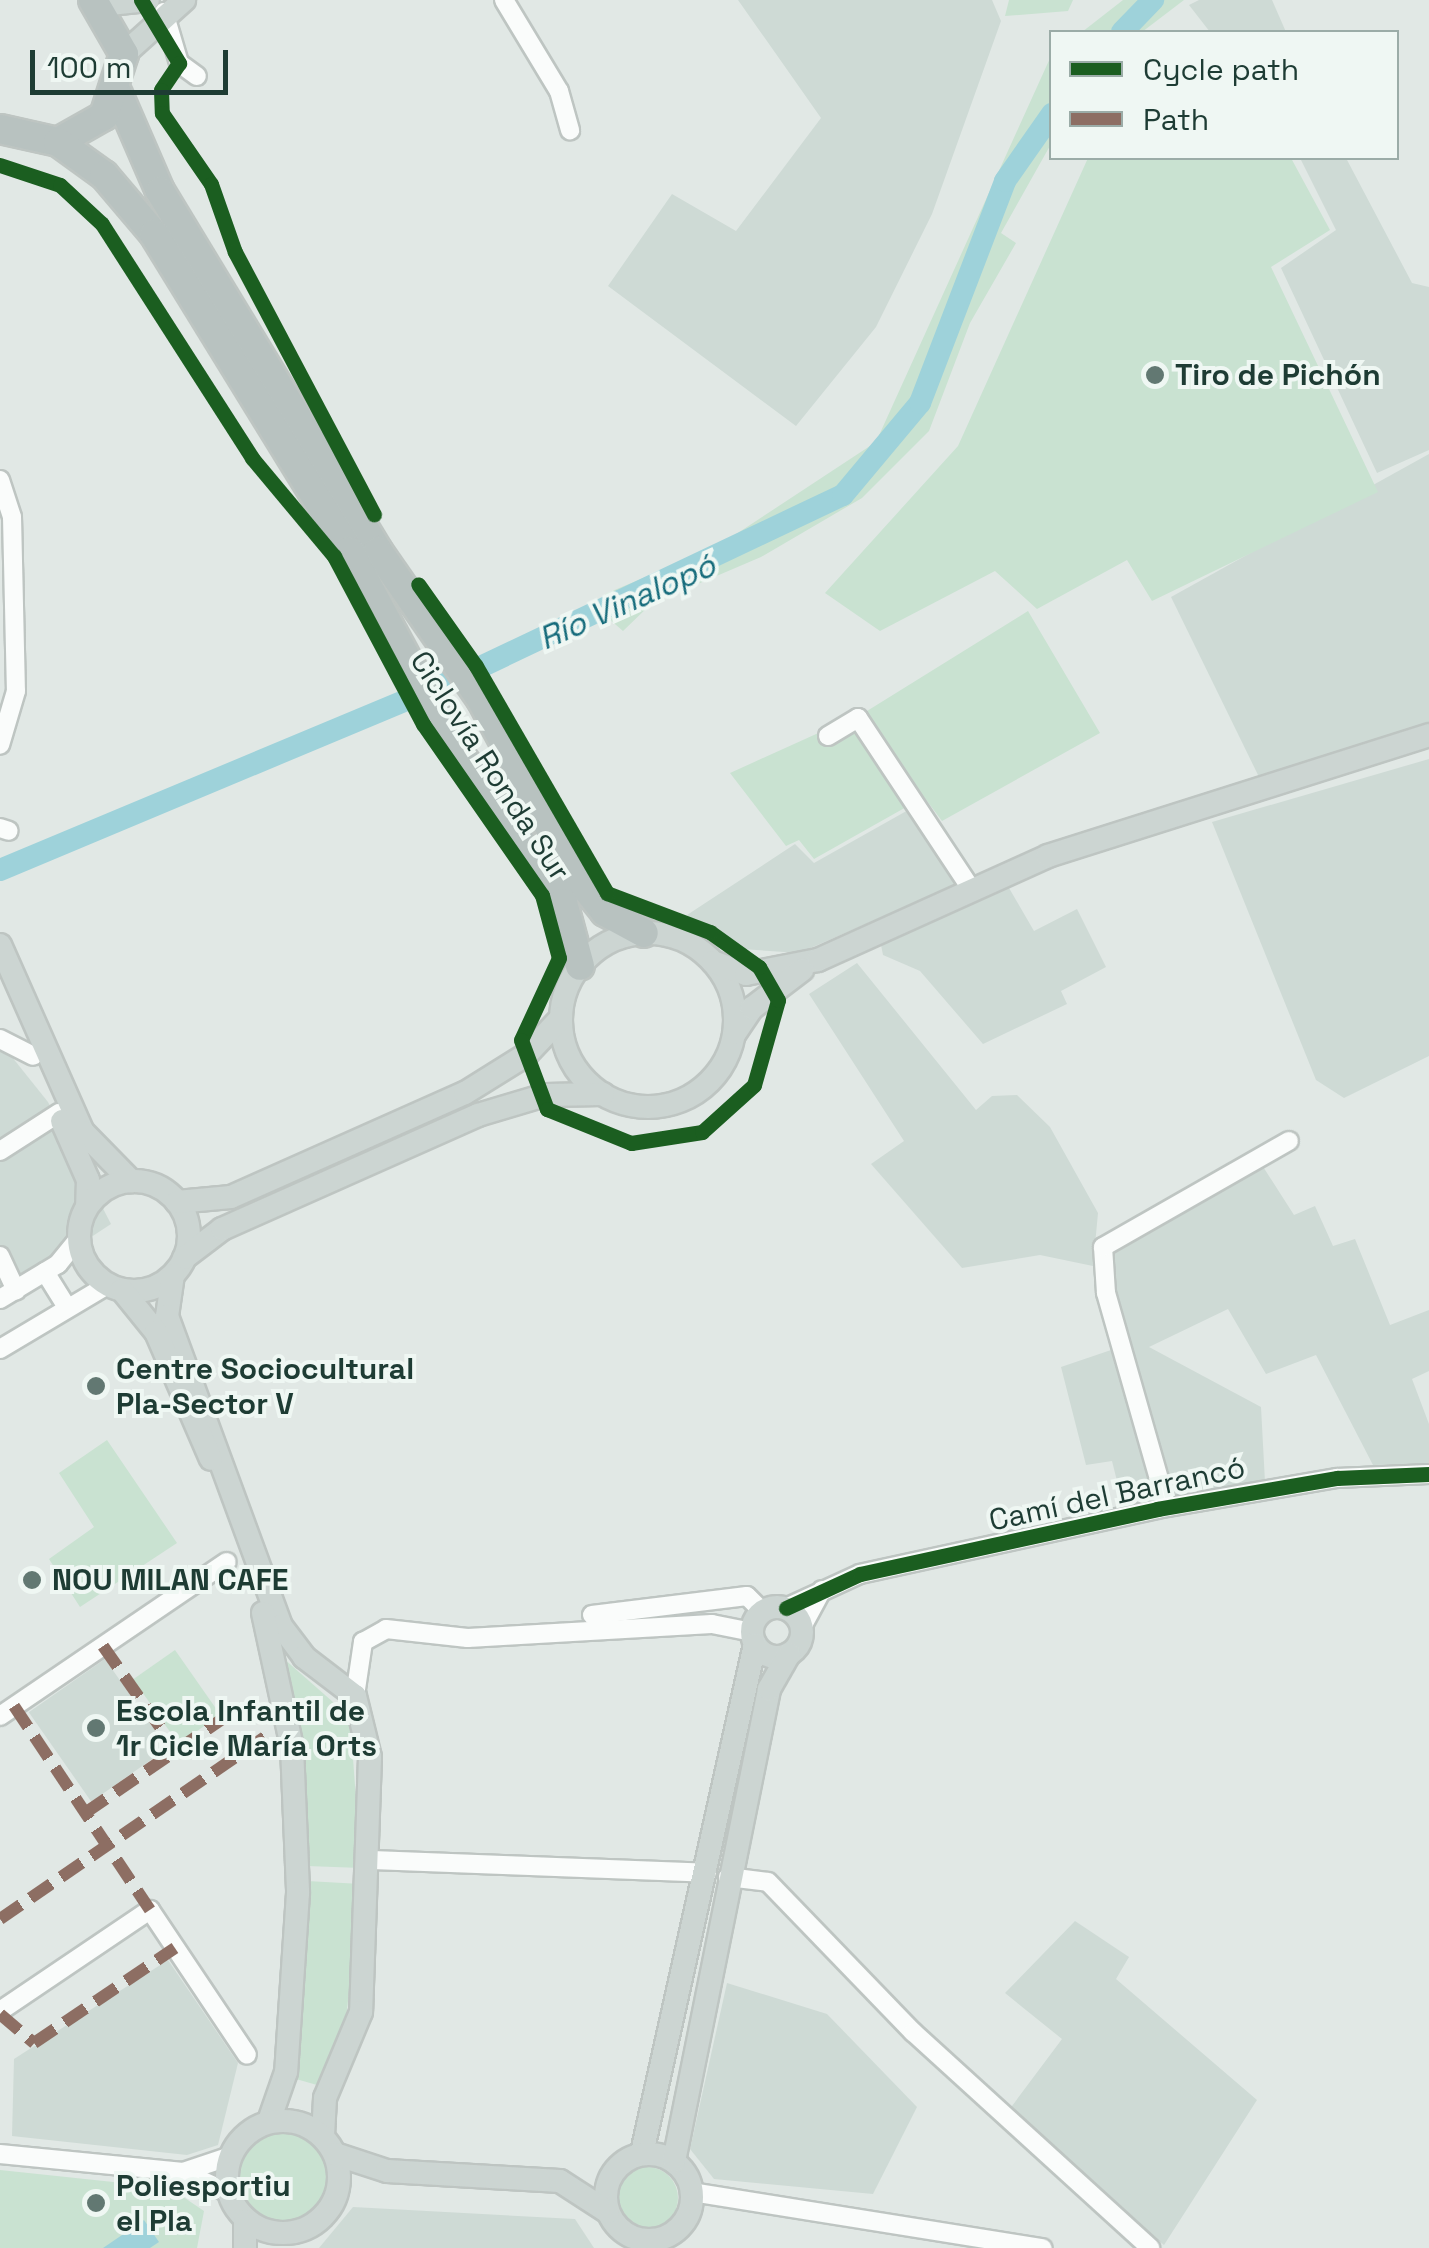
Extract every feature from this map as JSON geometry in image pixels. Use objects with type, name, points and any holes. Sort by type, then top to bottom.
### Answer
[{"type":"highway","points":[[58,142],[94,124],[118,94],[124,54],[97,3]]},
{"type":"highway","points":[[118,94],[160,191],[536,800],[588,894],[644,934]]},
{"type":"highway","points":[[2,131],[58,142],[104,175],[154,234],[377,604],[431,709],[564,903],[580,966]]},
{"type":"main road","points":[[97,3],[165,4]]},
{"type":"main road","points":[[124,54],[165,4]]},
{"type":"main road","points":[[115,1287],[178,1266],[222,1229],[478,1115],[545,1095],[602,1094],[638,1106],[684,1100],[715,1076],[734,1034],[752,1008],[818,960],[972,890],[1116,834],[1429,735]]},
{"type":"main road","points":[[1116,834],[1429,746]]},
{"type":"main road","points":[[0,945],[83,1132],[131,1181],[177,1202],[231,1197],[464,1093],[526,1055],[562,1018],[580,966],[644,934],[682,940],[713,962],[746,974],[818,960]]},
{"type":"main road","points":[[713,962],[732,996],[734,1034]]},
{"type":"main road","points":[[0,981],[88,1180],[79,1238],[87,1264],[115,1287],[156,1332],[208,1452],[290,1731],[298,1893],[286,2072],[269,2121],[231,2156],[229,2192],[245,2220],[245,2248]]},
{"type":"main road","points":[[562,1018],[572,1062],[602,1094]]},
{"type":"main road","points":[[87,1206],[131,1181]]},
{"type":"main road","points":[[177,1202],[188,1229],[167,1316],[281,1626],[304,1657],[355,1696],[370,1757],[372,1860],[362,2012],[325,2098],[336,2196]]},
{"type":"main road","points":[[608,2212],[606,2186],[631,2158],[718,1875],[768,1690],[802,1627],[764,1624]]},
{"type":"main road","points":[[764,1624],[766,1655],[789,1654]]},
{"type":"main road","points":[[560,2181],[608,2212],[626,2240],[662,2242],[688,2217],[692,2192],[674,2161],[718,1875],[764,1624]]},
{"type":"main road","points":[[269,2121],[387,2172],[560,2181],[631,2158],[674,2161]]},
{"type":"main road","points":[[245,2220],[290,2240],[336,2196],[387,2172]]},
{"type":"street","points":[[504,0],[560,92],[570,130]]},
{"type":"street","points":[[165,4],[179,63],[197,76]]},
{"type":"street","points":[[0,480],[12,516],[16,691],[0,744]]},
{"type":"street","points":[[828,736],[858,718],[972,890]]},
{"type":"street","points":[[0,1039],[33,1056]]},
{"type":"street","points":[[0,1151],[59,1114]]},
{"type":"street","points":[[1167,1506],[1106,1293],[1103,1247],[1289,1141]]},
{"type":"street","points":[[0,1256],[8,1294],[45,1272],[79,1238]]},
{"type":"street","points":[[45,1272],[66,1306]]},
{"type":"street","points":[[0,1349],[66,1306],[115,1287]]},
{"type":"street","name":"Camí del Barrancó","points":[[764,1624],[822,1589],[1167,1506],[1429,1474]]},
{"type":"street","points":[[0,1716],[227,1562]]},
{"type":"street","points":[[802,1627],[822,1589]]},
{"type":"street","points":[[592,1615],[747,1596],[764,1624]]},
{"type":"street","points":[[355,1696],[355,1659],[373,1633],[488,1635],[764,1624]]},
{"type":"street","points":[[372,1860],[718,1875],[768,1882],[912,2032],[1150,2248]]},
{"type":"street","points":[[0,2011],[150,1910],[248,2055]]},
{"type":"street","points":[[0,2154],[183,2172],[229,2192]]},
{"type":"street","points":[[183,2172],[231,2156]]},
{"type":"street","points":[[692,2192],[1042,2248]]},
{"type":"shaded area","points":[[738,0],[992,0],[1001,21],[932,214],[876,327],[796,426],[608,286],[672,194],[736,231],[821,118]]},
{"type":"shaded area","points":[[1199,0],[1272,0],[1285,30],[1208,30],[1189,5]]},
{"type":"shaded area","points":[[1301,160],[1347,160],[1412,283],[1429,287],[1429,450],[1377,473],[1281,268],[1336,230]]},
{"type":"shaded area","points":[[1429,454],[1429,727],[1259,777],[1171,597]]},
{"type":"shaded area","points":[[1429,759],[1429,1056],[1344,1098],[1316,1080],[1212,822]]},
{"type":"shaded area","points":[[910,809],[960,883],[799,953],[727,948],[687,915],[795,844],[814,863]]},
{"type":"shaded area","points":[[1009,888],[1034,931],[1077,909],[1106,967],[1061,991],[1067,1004],[983,1044],[920,971],[883,955],[881,945]]},
{"type":"shaded area","points":[[857,963],[976,1110],[992,1096],[1017,1095],[1050,1127],[1098,1213],[1093,1266],[1040,1255],[962,1268],[871,1164],[904,1141],[809,994]]},
{"type":"shaded area","points":[[0,1042],[48,1102],[111,1224],[0,1297]]},
{"type":"shaded area","points":[[1260,1162],[1294,1215],[1315,1206],[1333,1246],[1355,1239],[1390,1325],[1429,1310],[1429,1371],[1412,1379],[1429,1424],[1429,1464],[1373,1465],[1316,1355],[1266,1374],[1228,1309],[1149,1347],[1261,1407],[1265,1482],[1123,1505],[1112,1461],[1086,1465],[1061,1367],[1114,1349],[1109,1250]]},
{"type":"shaded area","name":"Escola Infantil de 1r Cicle María Orts","points":[[105,1659],[168,1748],[91,1802],[29,1712]]},
{"type":"shaded area","points":[[1075,1921],[1129,1957],[1116,1979],[1257,2100],[1164,2245],[1009,2110],[1062,2039],[1005,1993]]},
{"type":"shaded area","points":[[168,1960],[238,2063],[218,2145],[187,2155],[12,2136],[14,2059]]},
{"type":"shaded area","points":[[727,1983],[827,2014],[917,2107],[873,2194],[714,2179],[690,2149]]},
{"type":"shaded area","points":[[353,2207],[575,2219],[594,2248],[319,2248]]},
{"type":"green space","points":[[1009,0],[1073,0],[1068,11],[1005,16]]},
{"type":"green space","points":[[1123,0],[1184,0],[1145,30],[1085,30]]},
{"type":"green space","points":[[1049,60],[1049,148],[1001,233],[1016,243],[970,323],[929,431],[862,498],[761,557],[651,604],[623,631],[608,618],[605,594],[715,548],[876,442]]},
{"type":"green space","name":"Tiro de Pichón","points":[[1087,160],[1292,160],[1330,230],[1271,267],[1378,492],[1152,601],[1127,560],[1037,609],[995,571],[880,631],[825,593],[958,446]]},
{"type":"green space","points":[[1028,611],[1100,733],[942,821],[924,797],[814,859],[799,840],[786,846],[730,773],[867,711]]},
{"type":"green space","points":[[107,1440],[177,1543],[80,1607],[49,1559],[94,1527],[59,1473]]},
{"type":"green space","points":[[175,1650],[220,1715],[179,1744],[133,1679]]},
{"type":"green space","points":[[283,1658],[350,1717],[361,1868],[307,1866]]},
{"type":"green space","points":[[307,1881],[361,1884],[345,2028],[317,2085],[296,2079]]},
{"type":"green space","points":[[282,2131],[299,2134],[314,2144],[324,2159],[324,2193],[314,2208],[299,2218],[282,2221],[265,2218],[250,2208],[240,2193],[237,2176],[240,2159],[250,2144],[265,2134]]},
{"type":"green space","points":[[647,2167],[669,2176],[678,2198],[669,2220],[647,2229],[625,2220],[616,2198],[625,2176]]},
{"type":"green space","name":"Poliesportiu el Pla","points":[[0,2170],[170,2188],[204,2211],[197,2248],[0,2248]]},
{"type":"water","points":[[144,2220],[159,2242],[150,2248],[103,2248]]},
{"type":"waterway","name":"Río Vinalopó","points":[[1124,30],[1153,0]]},
{"type":"waterway","name":"Río Vinalopó","points":[[0,870],[451,681],[843,495],[920,403],[1005,181],[1049,118]]},
{"type":"marked path","points":[[103,1646],[176,1750]]},
{"type":"marked path","points":[[14,1706],[150,1910]]},
{"type":"marked path","points":[[85,1813],[228,1715]]},
{"type":"marked path","points":[[0,1919],[268,1735]]},
{"type":"marked path","points":[[0,2014],[34,2043],[175,1948]]},
{"type":"cycle path","points":[[141,0],[179,63],[161,90],[162,113],[211,184],[235,252],[374,515]]},
{"type":"cycle path","name":"Ciclovía Ronda Sur","points":[[0,165],[60,185],[102,224],[252,458],[334,556],[423,724],[542,895],[559,958],[521,1040],[547,1109],[631,1143],[702,1132],[754,1085],[778,1000],[759,967],[710,932],[607,893],[476,666],[418,584]]},
{"type":"cycle path","points":[[786,1608],[860,1574],[1157,1509],[1337,1478],[1429,1474]]},
{"type":"place","name":"Tiro de Pichón","points":[[1155,375]]},
{"type":"place","name":"Centre Sociocultural Pla-Sector V","points":[[96,1386]]},
{"type":"place","name":"NOU MILAN CAFE","points":[[32,1580]]},
{"type":"place","name":"Escola Infantil de 1r Cicle María Orts","points":[[96,1728]]},
{"type":"place","name":"Poliesportiu el Pla","points":[[96,2203]]}]
